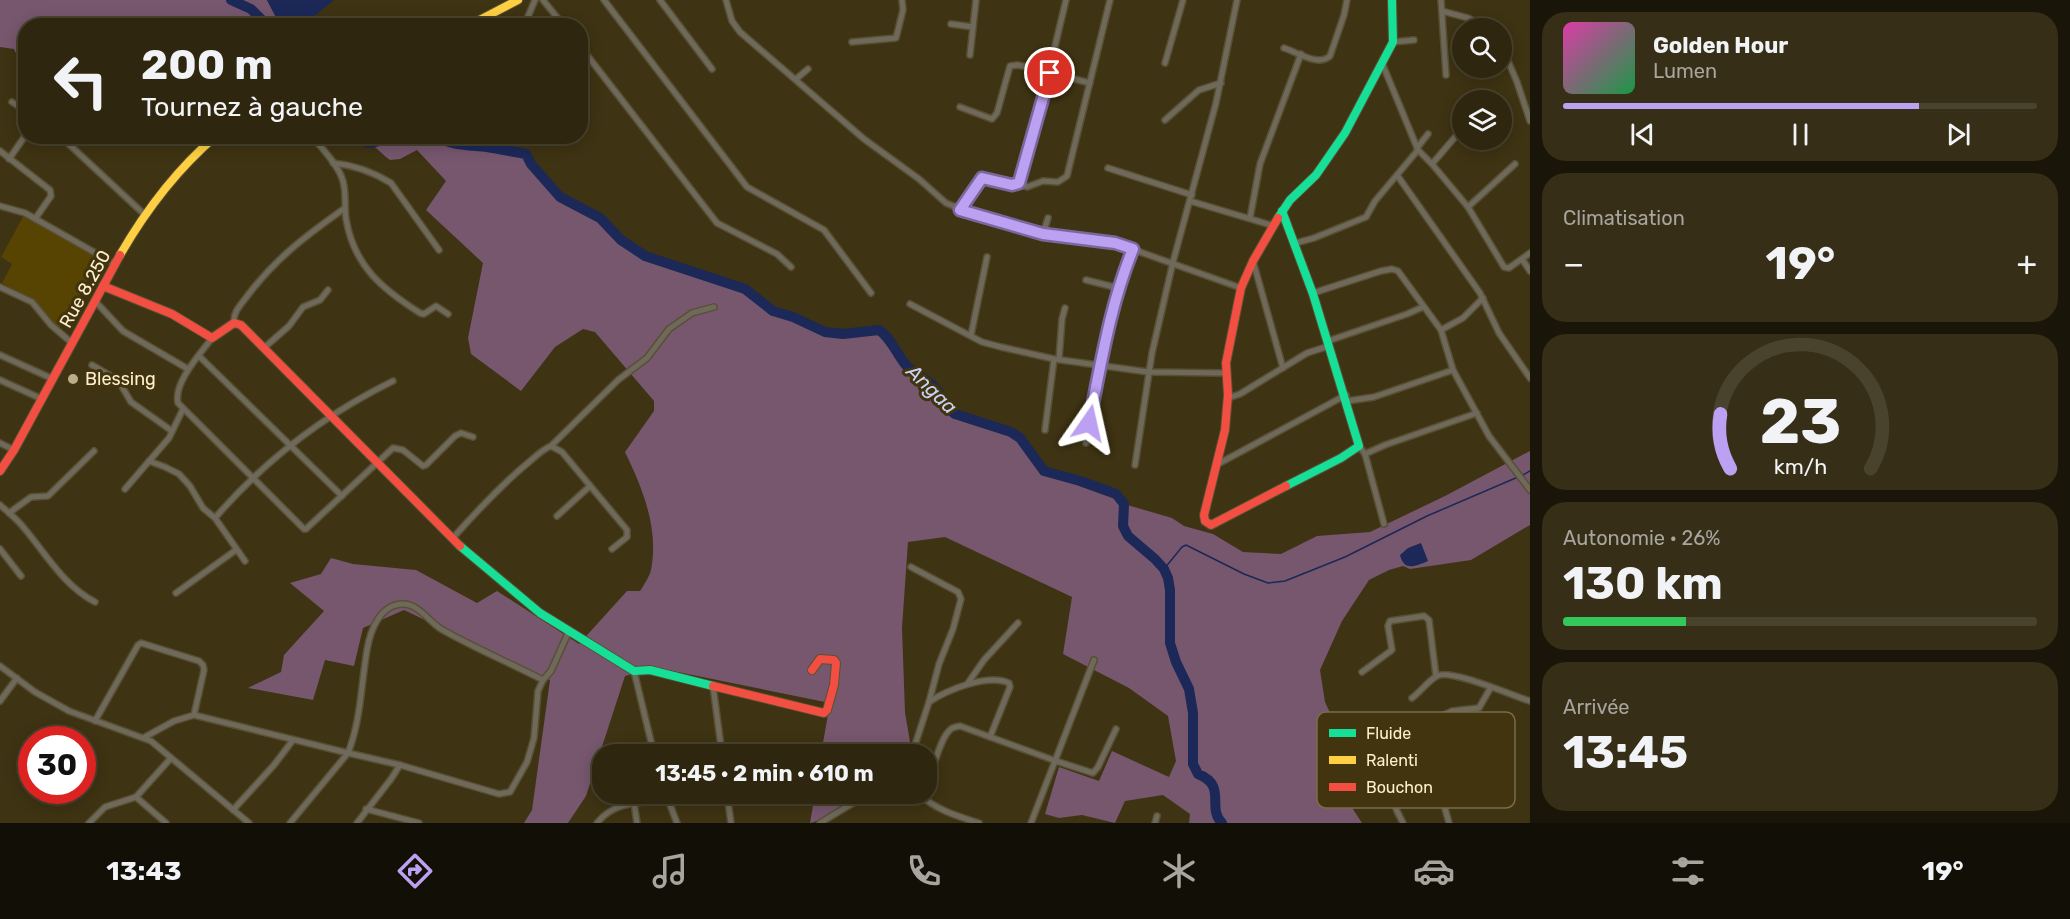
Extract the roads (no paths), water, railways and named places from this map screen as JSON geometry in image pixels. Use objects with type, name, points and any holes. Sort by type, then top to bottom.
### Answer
[{"type":"main road","points":[[483,18],[518,0]]},
{"type":"main road","points":[[1282,211],[1313,293],[1347,398],[1359,446],[1322,468],[1211,525],[1203,518],[1218,464],[1228,398],[1225,372],[1241,288],[1253,261],[1282,211],[1316,175],[1345,133],[1382,63],[1393,42],[1392,0]]},
{"type":"main road","name":"Rue 8.250","points":[[0,471],[14,450],[115,264],[145,215],[178,171],[206,144]]},
{"type":"main road","points":[[103,286],[172,314],[212,338],[234,323],[241,325],[452,539],[540,613],[634,671],[650,670],[824,713],[827,711],[831,696],[836,663],[834,660],[820,659],[812,670]]},
{"type":"street","points":[[527,18],[535,0]]},
{"type":"street","points":[[543,0],[558,18]]},
{"type":"street","points":[[604,0],[747,187],[824,230],[870,293]]},
{"type":"street","points":[[660,0],[712,69]]},
{"type":"street","points":[[726,0],[730,16],[737,29],[864,139],[919,179],[946,203],[960,210],[1043,234],[1115,243],[1241,288]]},
{"type":"street","points":[[852,42],[896,38],[903,10],[902,0]]},
{"type":"street","points":[[970,55],[976,0]]},
{"type":"street","points":[[1019,183],[1050,72],[1066,0]]},
{"type":"street","points":[[960,210],[982,178],[1012,185],[1019,183],[1027,187],[1043,181],[1058,182],[1067,176],[1110,0]]},
{"type":"street","points":[[1165,63],[1183,0]]},
{"type":"street","points":[[1135,465],[1148,372],[1173,262],[1221,83],[1238,0]]},
{"type":"street","points":[[1284,48],[1322,61],[1330,56],[1347,0]]},
{"type":"street","points":[[1441,0],[1446,75]]},
{"type":"street","points":[[1442,11],[1468,18]]},
{"type":"street","points":[[951,24],[974,27]]},
{"type":"street","points":[[1393,42],[1414,40]]},
{"type":"street","points":[[1250,218],[1260,164],[1300,54]]},
{"type":"street","points":[[588,56],[717,223],[777,254],[791,267]]},
{"type":"street","points":[[1382,63],[1417,149],[1467,207],[1504,267],[1509,268],[1530,253]]},
{"type":"street","points":[[960,107],[992,119],[997,113],[1010,66],[1017,65],[1050,72],[1090,84]]},
{"type":"street","points":[[796,79],[808,69]]},
{"type":"street","points":[[1512,70],[1530,121]]},
{"type":"street","points":[[1165,120],[1199,90],[1221,83]]},
{"type":"street","points":[[12,102],[18,106]]},
{"type":"street","points":[[1296,243],[1366,217],[1375,201],[1428,134]]},
{"type":"street","points":[[1432,164],[1452,141]]},
{"type":"street","points":[[9,159],[19,144]]},
{"type":"street","points":[[69,144],[145,215]]},
{"type":"street","points":[[318,144],[342,177],[346,218],[355,248],[368,271],[395,297],[420,313],[424,314],[436,306],[448,314]]},
{"type":"street","points":[[0,151],[51,193],[35,219]]},
{"type":"street","points":[[333,163],[361,169],[391,183],[439,250]]},
{"type":"street","points":[[1467,207],[1515,164]]},
{"type":"street","points":[[1108,168],[1274,226]]},
{"type":"street","points":[[1397,175],[1483,298],[1499,333],[1530,378]]},
{"type":"street","points":[[0,206],[35,219],[115,264]]},
{"type":"street","points":[[234,323],[235,312],[266,273],[297,242],[345,208]]},
{"type":"street","points":[[1043,234],[1048,218]]},
{"type":"street","points":[[1086,442],[1118,288],[1133,249]]},
{"type":"street","points":[[971,335],[987,257]]},
{"type":"street","points":[[1522,260],[1530,271]]},
{"type":"street","points":[[1253,261],[1283,368]]},
{"type":"street","points":[[1313,293],[1381,271],[1392,269],[1398,271],[1441,330],[1453,370],[1493,442],[1530,490]]},
{"type":"street","points":[[1086,280],[1118,288]]},
{"type":"street","points":[[0,287],[32,302],[51,325],[72,343]]},
{"type":"street","points":[[265,347],[289,326],[303,307],[320,300],[328,290]]},
{"type":"street","points":[[1441,330],[1463,318],[1483,298]]},
{"type":"street","points":[[95,301],[117,327],[188,369]]},
{"type":"street","points":[[910,304],[988,344],[1057,359],[1148,372],[1225,372]]},
{"type":"street","points":[[452,539],[492,496],[523,467],[551,446],[618,380],[646,357],[669,329],[692,313],[714,307]]},
{"type":"street","points":[[1228,398],[1240,394],[1307,353],[1328,343],[1423,307]]},
{"type":"street","points":[[1045,430],[1065,308]]},
{"type":"street","points":[[212,338],[188,369],[177,399],[183,409],[304,529],[393,448],[403,450],[423,466],[455,436],[461,433],[473,437]]},
{"type":"street","points":[[0,356],[53,378]]},
{"type":"street","points":[[199,356],[342,496]]},
{"type":"street","points":[[92,365],[114,378],[122,386],[131,402],[172,431]]},
{"type":"street","points":[[1218,464],[1347,398],[1374,397],[1453,370]]},
{"type":"street","points":[[0,380],[42,399]]},
{"type":"street","points":[[215,518],[252,477],[331,415],[393,381]]},
{"type":"street","points":[[125,489],[169,438],[183,409]]},
{"type":"street","points":[[1365,454],[1478,413]]},
{"type":"street","points":[[0,443],[14,450]]},
{"type":"street","points":[[551,446],[562,452],[627,530],[627,537],[612,549]]},
{"type":"street","points":[[1359,446],[1365,454],[1384,524]]},
{"type":"street","points":[[9,513],[31,497],[45,497],[50,494],[94,451]]},
{"type":"street","points":[[149,461],[179,474],[194,490],[206,513],[215,518],[245,561]]},
{"type":"street","points":[[557,516],[590,486]]},
{"type":"street","points":[[0,505],[23,527],[58,571],[84,596],[94,602]]},
{"type":"street","points":[[0,549],[21,576]]},
{"type":"street","points":[[176,593],[237,550]]},
{"type":"street","points":[[911,567],[929,575],[960,595],[953,629],[939,664],[915,744]]},
{"type":"street","points":[[290,823],[348,753],[357,728],[367,648],[372,629],[378,617],[399,604],[407,604],[416,608],[439,628],[543,680]]},
{"type":"street","points":[[1362,672],[1392,650],[1388,626],[1390,621],[1424,616],[1430,620],[1436,676]]},
{"type":"street","points":[[968,683],[984,660],[1018,623]]},
{"type":"street","points":[[145,737],[174,721],[194,715],[400,765],[499,794],[510,792],[527,762],[534,738],[538,691],[543,680],[551,671],[569,631]]},
{"type":"street","points":[[95,721],[141,643],[199,661],[203,665],[204,670],[194,715]]},
{"type":"street","points":[[1031,823],[1094,660]]},
{"type":"street","points":[[0,666],[52,702],[95,721],[145,737],[249,823]]},
{"type":"street","points":[[634,671],[652,744]]},
{"type":"street","points":[[1412,698],[1436,676],[1442,675],[1460,677],[1530,701]]},
{"type":"street","points":[[0,701],[17,678]]},
{"type":"street","points":[[929,702],[968,683],[1001,681],[1009,683],[1010,687],[990,737]]},
{"type":"street","points":[[713,686],[721,744]]},
{"type":"street","points":[[1450,712],[1479,708],[1491,687]]},
{"type":"street","points":[[937,761],[950,730],[960,726],[1089,773],[1095,772],[1116,729]]},
{"type":"street","points":[[233,810],[274,765],[293,740]]},
{"type":"street","points":[[89,823],[105,807],[136,797],[171,758]]},
{"type":"street","points":[[357,823],[392,779],[400,765]]},
{"type":"street","points":[[136,797],[166,823]]},
{"type":"street","points":[[597,823],[608,811],[628,804]]},
{"type":"street","points":[[634,804],[637,823]]},
{"type":"street","points":[[670,804],[677,823]]},
{"type":"street","points":[[728,804],[731,823]]},
{"type":"street","points":[[820,823],[851,804]]},
{"type":"street","points":[[931,804],[946,812],[979,823]]},
{"type":"street","points":[[1395,808],[1403,823]]},
{"type":"street","points":[[1445,808],[1449,823]]},
{"type":"street","points":[[366,809],[420,823]]},
{"type":"street","points":[[1155,823],[1157,816]]},
{"type":"water","points":[[267,0],[334,0],[312,18],[276,18]]},
{"type":"water","points":[[1421,543],[1428,561],[1411,566],[1404,564],[1400,555],[1408,548]]},
{"type":"waterway","name":"Angaa","points":[[231,0],[251,9],[260,18]]},
{"type":"waterway","name":"Angaa","points":[[460,144],[526,154],[531,164],[560,197],[600,218],[621,240],[645,256],[745,289],[773,311],[793,317],[825,332],[843,334],[879,330],[890,341],[905,364],[932,384],[955,414],[1011,432],[1020,438],[1044,471],[1116,494],[1124,504],[1123,526],[1128,536],[1155,559],[1168,578],[1170,643],[1189,689],[1193,713],[1193,764],[1198,774],[1212,784],[1215,791],[1216,810],[1222,823]]},
{"type":"waterway","points":[[1523,475],[1530,471]]},
{"type":"waterway","points":[[1164,569],[1186,545],[1244,574],[1268,583],[1285,581],[1345,557],[1427,516],[1518,477]]},
{"type":"place","name":"Blessing","points":[[73,379]]}]
